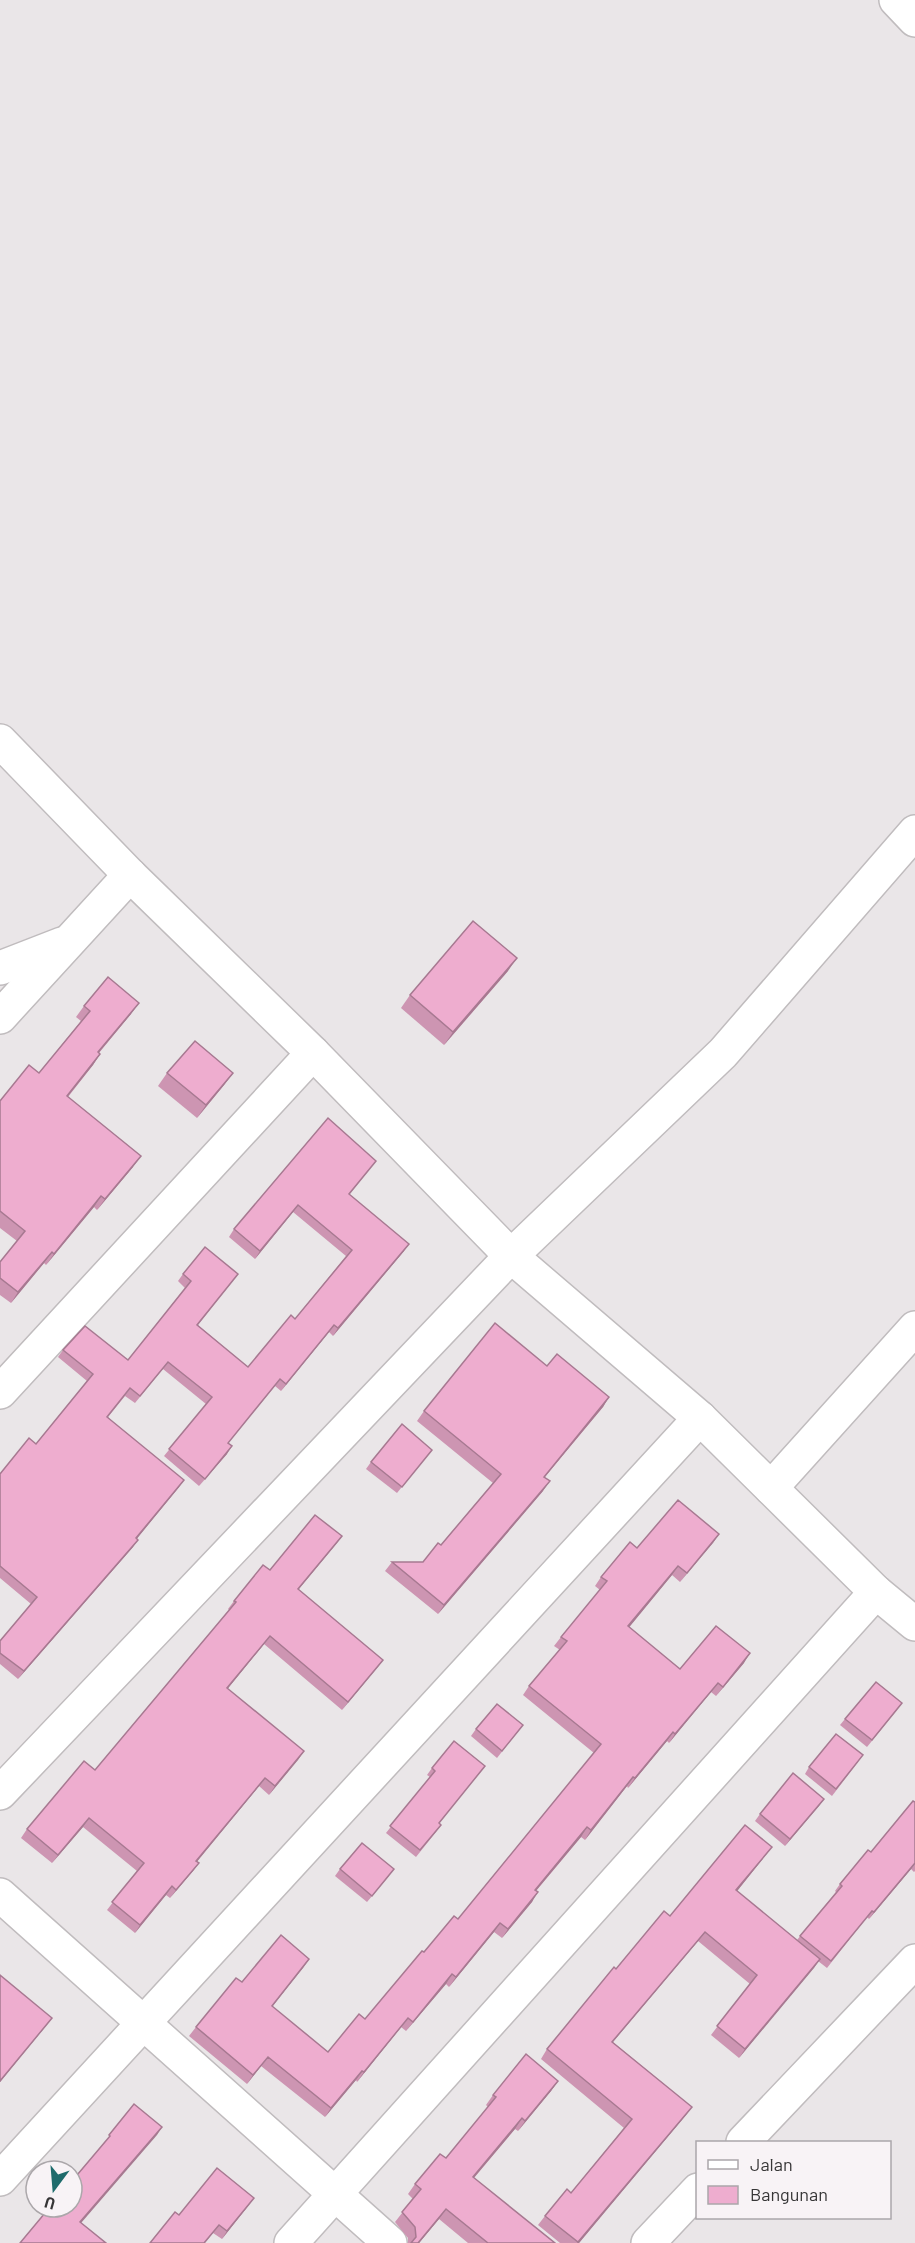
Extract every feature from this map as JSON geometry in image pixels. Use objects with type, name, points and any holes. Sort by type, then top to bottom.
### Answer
[{"type":"street","points":[[896,0],[915,20]]},
{"type":"street","points":[[0,741],[130,875],[313,1053],[511,1256],[700,1418],[876,1592],[915,1624]]},
{"type":"street","points":[[0,1793],[511,1256],[723,1053],[915,832]]},
{"type":"street","points":[[0,1017],[130,875]]},
{"type":"street","points":[[0,968],[69,941]]},
{"type":"street","points":[[0,1392],[313,1053]]},
{"type":"street","points":[[771,1488],[915,1328]]},
{"type":"street","points":[[0,2180],[700,1418]]},
{"type":"street","points":[[291,2243],[876,1592]]},
{"type":"street","points":[[0,1895],[390,2243]]},
{"type":"street","points":[[744,2141],[915,1960]]},
{"type":"street","points":[[648,2243],[696,2192]]},
{"type":"building","points":[[473,921],[517,958],[453,1032],[410,995]]},
{"type":"building","points":[[108,977],[139,1003],[98,1052],[100,1054],[67,1096],[141,1156],[105,1199],[101,1196],[54,1254],[52,1252],[18,1292],[0,1278],[0,1262],[25,1231],[0,1211],[0,1101],[29,1065],[39,1073],[90,1011],[84,1006]]},
{"type":"building","points":[[195,1041],[233,1073],[206,1105],[167,1073]]},
{"type":"building","points":[[328,1118],[376,1161],[349,1194],[409,1244],[338,1328],[334,1325],[286,1384],[280,1379],[228,1443],[232,1446],[205,1479],[169,1449],[212,1397],[168,1362],[140,1396],[130,1388],[107,1417],[184,1480],[136,1538],[138,1540],[24,1671],[0,1653],[0,1641],[37,1597],[0,1566],[0,1474],[29,1438],[36,1444],[93,1374],[63,1350],[85,1326],[128,1360],[191,1281],[183,1274],[205,1247],[238,1274],[197,1325],[248,1367],[291,1315],[295,1319],[352,1250],[298,1205],[260,1251],[234,1229]]},
{"type":"building","points":[[495,1323],[547,1366],[557,1354],[609,1397],[544,1477],[550,1481],[444,1605],[392,1562],[423,1562],[438,1543],[441,1545],[501,1474],[424,1411]]},
{"type":"building","points":[[402,1424],[432,1450],[402,1487],[371,1462]]},
{"type":"building","points":[[678,1500],[719,1534],[687,1573],[678,1566],[628,1626],[680,1669],[716,1626],[750,1653],[723,1687],[718,1683],[675,1734],[673,1732],[591,1830],[587,1827],[535,1890],[538,1892],[508,1929],[500,1923],[456,1977],[452,1974],[413,2022],[408,2018],[331,2108],[268,2057],[253,2075],[196,2027],[236,1978],[242,1982],[281,1935],[309,1959],[272,2006],[328,2052],[359,2014],[365,2019],[454,1916],[458,1919],[601,1744],[529,1686],[567,1641],[561,1637],[607,1581],[601,1577],[630,1542],[637,1548]]},
{"type":"building","points":[[315,1515],[342,1536],[298,1589],[383,1660],[348,1702],[270,1636],[227,1688],[304,1751],[275,1786],[265,1778],[196,1861],[199,1863],[176,1890],[172,1886],[140,1925],[112,1902],[144,1863],[89,1818],[58,1855],[27,1829],[84,1761],[95,1770],[236,1602],[234,1601],[263,1565],[270,1570]]},
{"type":"building","points":[[876,1682],[902,1703],[872,1740],[845,1719]]},
{"type":"building","points":[[497,1704],[523,1725],[502,1751],[476,1729]]},
{"type":"building","points":[[836,1734],[863,1755],[836,1789],[809,1767]]},
{"type":"building","points":[[454,1741],[485,1766],[420,1850],[390,1826],[435,1771],[432,1768]]},
{"type":"building","points":[[793,1773],[824,1799],[790,1839],[760,1814]]},
{"type":"building","points":[[913,1801],[915,1802],[915,1863],[831,1961],[800,1936],[842,1886],[840,1884],[868,1850],[871,1852]]},
{"type":"building","points":[[745,1825],[772,1847],[736,1890],[820,1959],[745,2049],[717,2026],[757,1975],[705,1932],[612,2042],[692,2107],[578,2242],[545,2216],[567,2189],[571,2193],[632,2119],[547,2049],[614,1967],[616,1969],[664,1911],[670,1916]]},
{"type":"building","points":[[362,1843],[394,1869],[372,1896],[340,1869]]},
{"type":"building","points":[[0,1975],[52,2018],[0,2081]]},
{"type":"building","points":[[526,2054],[558,2081],[525,2121],[522,2118],[473,2177],[555,2243],[488,2243],[446,2209],[418,2243],[411,2243],[416,2237],[415,2227],[402,2212],[421,2189],[415,2184],[440,2154],[446,2158],[496,2097],[493,2095]]},
{"type":"building","points":[[134,2104],[162,2127],[84,2217],[84,2167]]},
{"type":"building","points":[[217,2168],[254,2198],[227,2231],[219,2225],[204,2243],[150,2243],[175,2212],[179,2215]]},
{"type":"building","points":[[40,2219],[83,2219],[80,2222],[106,2243],[20,2243]]}]
